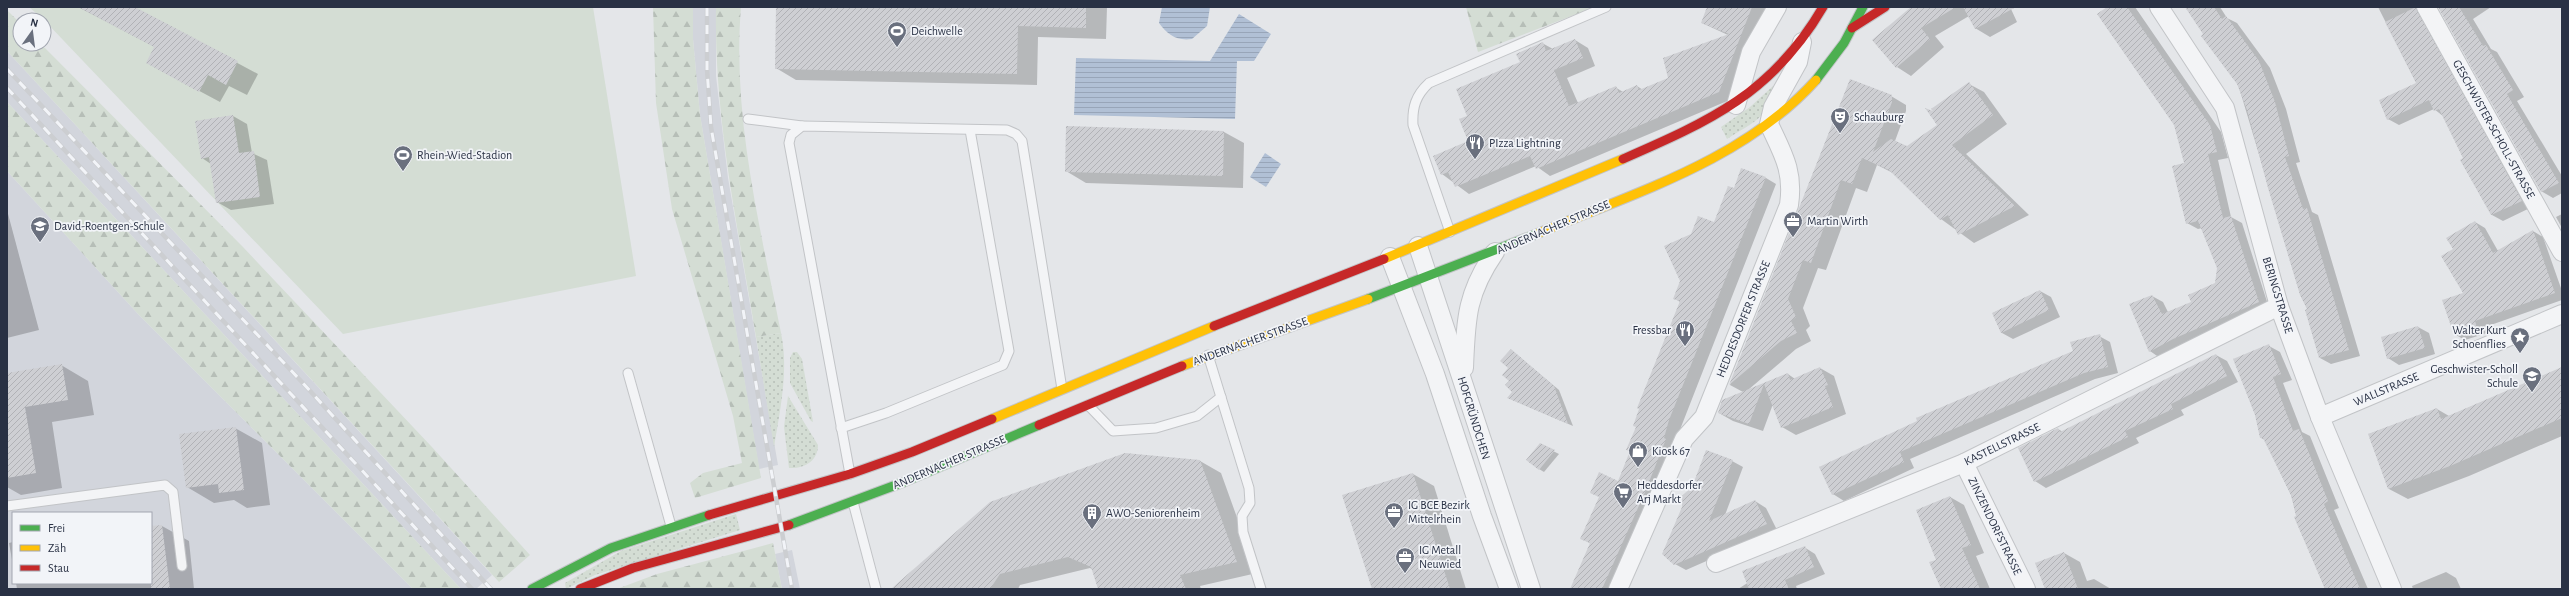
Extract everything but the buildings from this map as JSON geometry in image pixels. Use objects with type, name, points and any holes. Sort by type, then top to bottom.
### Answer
[{"type":"street","points":[[1736,105],[1751,52],[1777,7]]},
{"type":"street","name":"ANDERNACHER STRASSE","points":[[532,589],[611,548],[671,526],[850,474],[912,452],[1226,321],[1418,246],[1683,133],[1717,117],[1736,105],[1769,78],[1802,42],[1823,7]]},
{"type":"street","name":"ANDERNACHER STRASSE","points":[[580,589],[647,565],[785,526],[853,502],[1208,355],[1402,287],[1495,252],[1686,171],[1726,151],[1769,124],[1798,98],[1823,72],[1852,28],[1863,7]]},
{"type":"street","points":[[1852,28],[1885,7]]},
{"type":"street","name":"BERINGSTRASSE","points":[[2159,7],[2225,108],[2279,306],[2320,418],[2392,589]]},
{"type":"street","name":"GESCHWISTER-SCHOLL-STRASSE","points":[[2426,7],[2562,252]]},
{"type":"street","points":[[1769,124],[1773,107],[1798,62],[1802,42]]},
{"type":"street","name":"HEDDESDORFER STRASSE","points":[[1618,589],[1684,439],[1704,417],[1789,205],[1792,178],[1769,124]]},
{"type":"street","name":"HOFGRÜNDCHEN","points":[[1418,246],[1531,589]]},
{"type":"street","points":[[1464,383],[1469,303],[1477,281],[1495,252]]},
{"type":"street","name":"HOFGRÜNDCHEN","points":[[1390,257],[1435,374],[1482,516],[1509,589]]},
{"type":"street","name":"KASTELLSTRASSE","points":[[1716,563],[1964,463],[2279,306]]},
{"type":"street","name":"WALLSTRASSE","points":[[2320,418],[2562,314]]},
{"type":"street","name":"ZINZENDORFSTRASSE","points":[[1964,463],[2026,589]]},
{"type":"lane","points":[[1450,232],[1413,125],[1413,111],[1421,90],[1429,83],[1606,7]]},
{"type":"lane","points":[[748,119],[802,126],[1007,130],[1016,134],[1022,141],[1062,389]]},
{"type":"lane","points":[[802,126],[791,135],[789,143],[850,474]]},
{"type":"lane","points":[[841,428],[869,419],[1003,364],[1009,351],[970,130]]},
{"type":"lane","points":[[1208,355],[1249,488],[1250,503],[1242,516],[1242,532],[1261,589]]},
{"type":"lane","points":[[628,373],[671,526]]},
{"type":"lane","points":[[1088,404],[1113,432],[1156,428],[1197,416],[1221,397]]},
{"type":"lane","points":[[7,506],[165,485],[173,492],[182,566]]},
{"type":"lane","points":[[853,502],[876,589]]},
{"type":"shaded area","points":[[693,7],[716,7],[716,76],[728,178],[778,465],[759,469],[700,115],[693,39]]},
{"type":"shaded area","points":[[7,51],[492,575],[476,589],[461,589],[7,102]]},
{"type":"shaded area","points":[[7,171],[139,315],[413,589],[7,589]]},
{"type":"shaded area","points":[[792,550],[800,589],[782,589],[775,554]]},
{"type":"green space","name":"Rhein-Wied-Stadion","points":[[29,7],[593,7],[636,276],[343,334],[52,28],[52,12],[35,12]]},
{"type":"green space","points":[[653,7],[693,7],[693,39],[700,115],[761,478],[695,498],[690,483],[703,473],[742,463],[733,416],[672,209],[656,103]]},
{"type":"green space","points":[[716,7],[741,7],[739,48],[740,89],[744,130],[757,212],[781,333],[756,337],[728,173],[723,132],[716,49]]},
{"type":"green space","points":[[1466,7],[1595,7],[1478,52]]},
{"type":"green space","points":[[7,10],[12,15],[12,52],[49,52],[243,247],[431,446],[530,555],[499,582],[7,51]]},
{"type":"green space","points":[[1773,86],[1776,90],[1772,100],[1763,114],[1751,124],[1727,139],[1721,127],[1750,107]]},
{"type":"green space","points":[[7,102],[461,589],[413,589],[139,315],[7,171]]},
{"type":"green space","points":[[781,333],[784,376],[774,447],[756,337]]},
{"type":"green space","points":[[793,352],[797,352],[802,359],[813,422],[811,421],[790,383],[790,358]]},
{"type":"green space","points":[[788,396],[818,445],[816,455],[813,460],[805,465],[795,468],[789,468],[784,427]]},
{"type":"green space","points":[[736,514],[740,530],[595,575],[566,589],[565,583],[621,551]]},
{"type":"green space","points":[[773,543],[782,589],[617,589],[657,574]]},
{"type":"water","points":[[1162,7],[1210,7],[1207,26],[1192,39],[1177,38],[1169,34],[1159,23]]},
{"type":"water","points":[[1239,14],[1271,34],[1254,61],[1237,61],[1235,119],[1074,115],[1076,58],[1210,61]]},
{"type":"water","points":[[1265,153],[1281,164],[1266,187],[1250,177]]},
{"type":"railway","points":[[707,7],[707,69],[711,127],[792,589]]},
{"type":"railway","points":[[7,69],[301,381],[491,589]]},
{"type":"railway","points":[[7,88],[472,589]]},
{"type":"traffic: fast","points":[[1816,80],[1844,43],[1863,7]]},
{"type":"traffic: fast","points":[[1368,299],[1539,233]]},
{"type":"traffic: fast","points":[[789,525],[904,482],[1039,425]]},
{"type":"traffic: fast","points":[[532,589],[611,548],[709,515]]},
{"type":"traffic: slow","points":[[1539,233],[1650,188],[1686,172],[1722,153],[1756,132],[1787,108],[1816,80]]},
{"type":"traffic: slow","points":[[1384,259],[1623,159]]},
{"type":"traffic: slow","points":[[1182,366],[1368,299]]},
{"type":"traffic: slow","points":[[992,419],[1214,326]]},
{"type":"traffic: jam","points":[[1623,159],[1711,117],[1737,101],[1761,83],[1783,62],[1804,37],[1823,7]]},
{"type":"traffic: jam","points":[[1852,28],[1885,7]]},
{"type":"traffic: jam","points":[[1214,326],[1384,259]]},
{"type":"traffic: jam","points":[[1039,425],[1182,366]]},
{"type":"traffic: jam","points":[[709,515],[850,474],[912,452],[992,419]]},
{"type":"traffic: jam","points":[[580,589],[633,568],[789,525]]},
{"type":"place","name":"Deichwelle","points":[[897,48]]},
{"type":"place","name":"Schauburg","points":[[1840,134]]},
{"type":"place","name":"PIzza Lightning","points":[[1475,160]]},
{"type":"place","name":"Rhein-Wied-Stadion","points":[[403,172]]},
{"type":"place","name":"Martin Wirth","points":[[1793,238]]},
{"type":"place","name":"David-Roentgen-Schule","points":[[40,243]]},
{"type":"place","name":"Fressbar","points":[[1685,347]]},
{"type":"place","name":"Walter Kurt Schoenflies","points":[[2520,354]]},
{"type":"place","name":"Geschwister-Scholl Schule","points":[[2532,393]]},
{"type":"place","name":"Kiosk 67","points":[[1638,468]]},
{"type":"place","name":"Heddesdorfer Arj Markt","points":[[1623,509]]},
{"type":"place","name":"IG BCE Bezirk Mittelrhein","points":[[1394,529]]},
{"type":"place","name":"AWO-Seniorenheim","points":[[1092,530]]},
{"type":"place","name":"IG Metall Neuwied","points":[[1405,574]]}]
